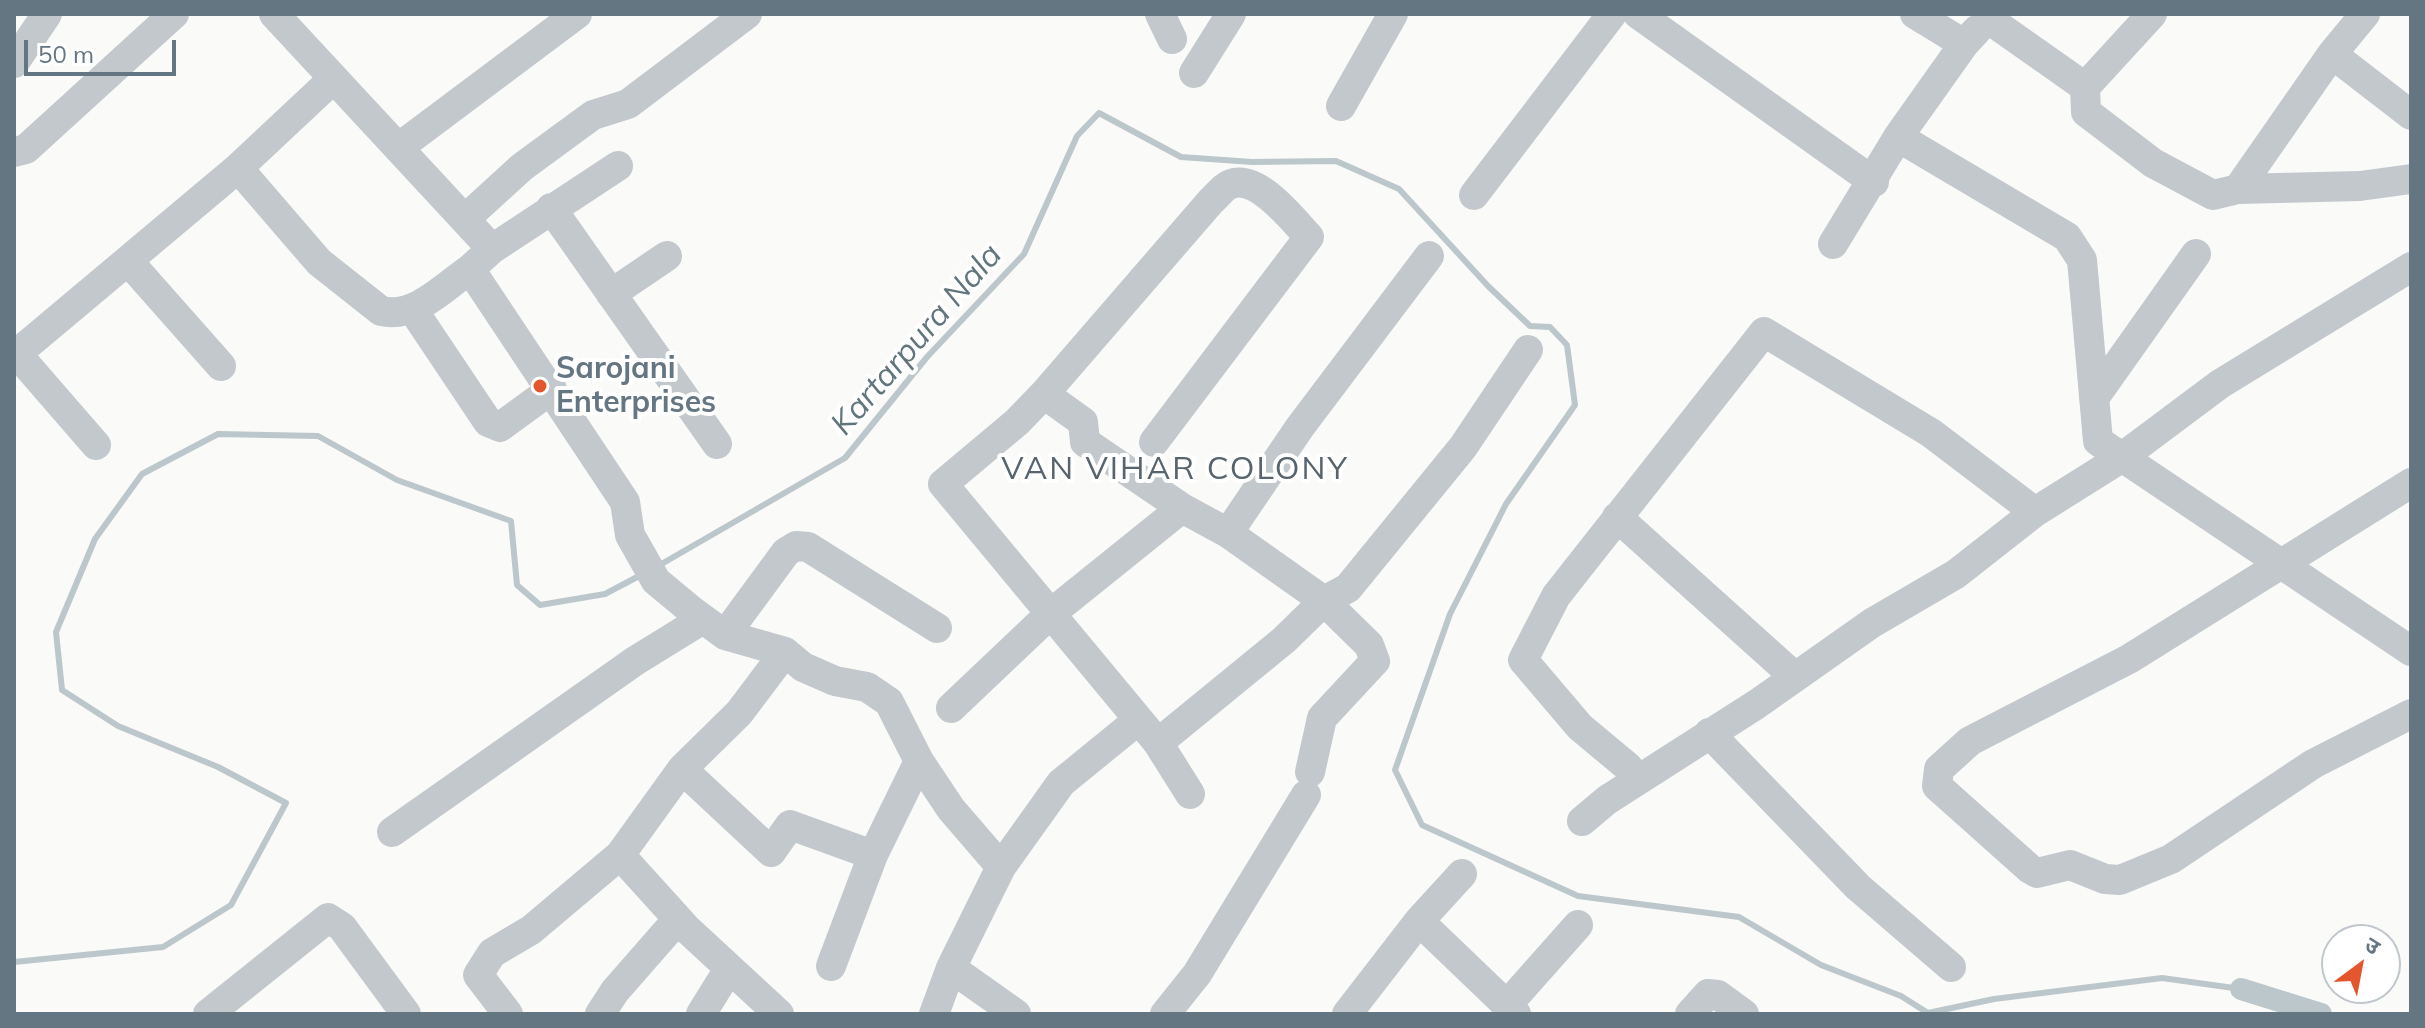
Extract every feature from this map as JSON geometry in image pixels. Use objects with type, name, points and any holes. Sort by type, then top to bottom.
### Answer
[{"type":"street","points":[[14,63],[47,14]]},
{"type":"street","points":[[14,152],[26,149],[174,14]]},
{"type":"street","points":[[274,14],[492,249]]},
{"type":"street","points":[[398,148],[577,14]]},
{"type":"street","points":[[465,219],[522,167],[593,115],[628,104],[747,14]]},
{"type":"street","points":[[1194,73],[1231,14]]},
{"type":"street","points":[[1341,106],[1393,14]]},
{"type":"street","points":[[1474,195],[1612,14]]},
{"type":"street","points":[[1638,14],[1874,182]]},
{"type":"street","points":[[1915,14],[1964,44]]},
{"type":"street","points":[[2152,14],[2085,87],[2086,112],[2153,163],[2213,195],[2238,189],[2360,186],[2411,179]]},
{"type":"street","points":[[2238,189],[2332,54],[2365,14]]},
{"type":"street","points":[[1833,244],[1874,182],[1898,137],[1964,44],[1990,16],[2085,87]]},
{"type":"street","points":[[2332,54],[2411,115]]},
{"type":"street","points":[[96,445],[15,355],[238,168],[333,79]]},
{"type":"street","points":[[1898,137],[2067,237],[2076,247],[2082,260],[2098,441],[2411,651]]},
{"type":"street","points":[[238,168],[319,262],[381,311],[393,314],[413,310],[492,249],[618,166]]},
{"type":"street","points":[[1154,442],[1309,237],[1266,192],[1244,183],[1230,184],[1220,192],[1044,394],[1017,422],[943,484],[1147,732],[1190,794]]},
{"type":"street","points":[[551,208],[717,444]]},
{"type":"street","points":[[2094,398],[2196,254]]},
{"type":"street","points":[[611,294],[667,256]]},
{"type":"street","points":[[1228,533],[1300,427],[1429,256]]},
{"type":"street","points":[[129,262],[221,366]]},
{"type":"street","points":[[1582,821],[1607,800],[1872,623],[1956,574],[2035,512],[2121,458],[2220,384],[2411,267]]},
{"type":"street","points":[[470,269],[625,502],[630,535],[656,581],[714,627],[785,652],[803,667],[835,681],[867,687],[889,702],[919,761],[951,809],[1001,867]]},
{"type":"street","points":[[413,310],[488,422],[500,427],[552,389]]},
{"type":"street","points":[[1628,767],[1580,727],[1523,660],[1556,596],[1764,332],[1931,433],[2035,512]]},
{"type":"street","points":[[934,1014],[951,968],[1001,867],[1061,783],[1147,732],[1284,640],[1324,601],[1348,588],[1463,447],[1528,350]]},
{"type":"street","points":[[1044,394],[1083,422],[1085,442],[1182,508],[1228,533],[1324,601],[1369,645],[1375,661],[1322,718],[1308,783],[1197,974],[1165,1014]]},
{"type":"street","points":[[2411,483],[2129,659],[1970,741],[1939,769],[1937,786],[2037,873],[2070,865],[2105,879],[2120,880],[2171,859],[2313,764],[2411,714]]},
{"type":"street","points":[[951,708],[1049,615],[1182,508]]},
{"type":"street","points":[[1617,517],[1795,677]]},
{"type":"street","points":[[392,832],[635,661],[714,627],[786,552],[796,546],[808,547],[937,628]]},
{"type":"street","points":[[508,1014],[478,975],[492,953],[531,930],[620,855],[682,769],[739,713],[785,652]]},
{"type":"street","points":[[1709,733],[1858,887],[1951,967]]},
{"type":"street","points":[[831,966],[873,855],[919,761]]},
{"type":"street","points":[[682,769],[771,852],[790,825],[873,855]]},
{"type":"street","points":[[620,855],[678,919],[779,1014]]},
{"type":"street","points":[[1347,1014],[1419,921],[1462,874]]},
{"type":"street","points":[[208,1014],[328,918],[342,927],[406,1014]]},
{"type":"street","points":[[600,1014],[615,991],[678,919]]},
{"type":"street","points":[[1419,921],[1512,1009],[1578,925]]},
{"type":"street","points":[[951,968],[1016,1014]]},
{"type":"street","points":[[701,1014],[729,969]]},
{"type":"street","points":[[1690,1014],[1708,994],[1718,995],[1744,1014]]},
{"type":"waterway","name":"Kartarpura Nala","points":[[658,566],[845,458],[927,357],[1024,254],[1077,136],[1099,113],[1181,157],[1252,162],[1336,161],[1399,189],[1488,286],[1530,326],[1550,327],[1567,345],[1575,405],[1506,504],[1450,614],[1395,770],[1422,825],[1578,896],[1739,917],[1821,965],[1901,996],[1928,1013],[1994,999],[2162,978],[2241,989]]},
{"type":"waterway","name":"Kartarpura Nala","points":[[14,962],[163,947],[231,905],[286,803],[218,767],[118,726],[62,690],[56,632],[95,539],[142,474],[218,434],[318,436],[397,480],[511,521],[517,585],[540,605],[605,594],[641,575]]},
{"type":"waterway","points":[[2241,989],[2321,1014]]},
{"type":"place","name":"Sarojani Enterprises","points":[[540,386]]},
{"type":"district","name":"VAN VIHAR COLONY","points":[[1175,469]]}]
